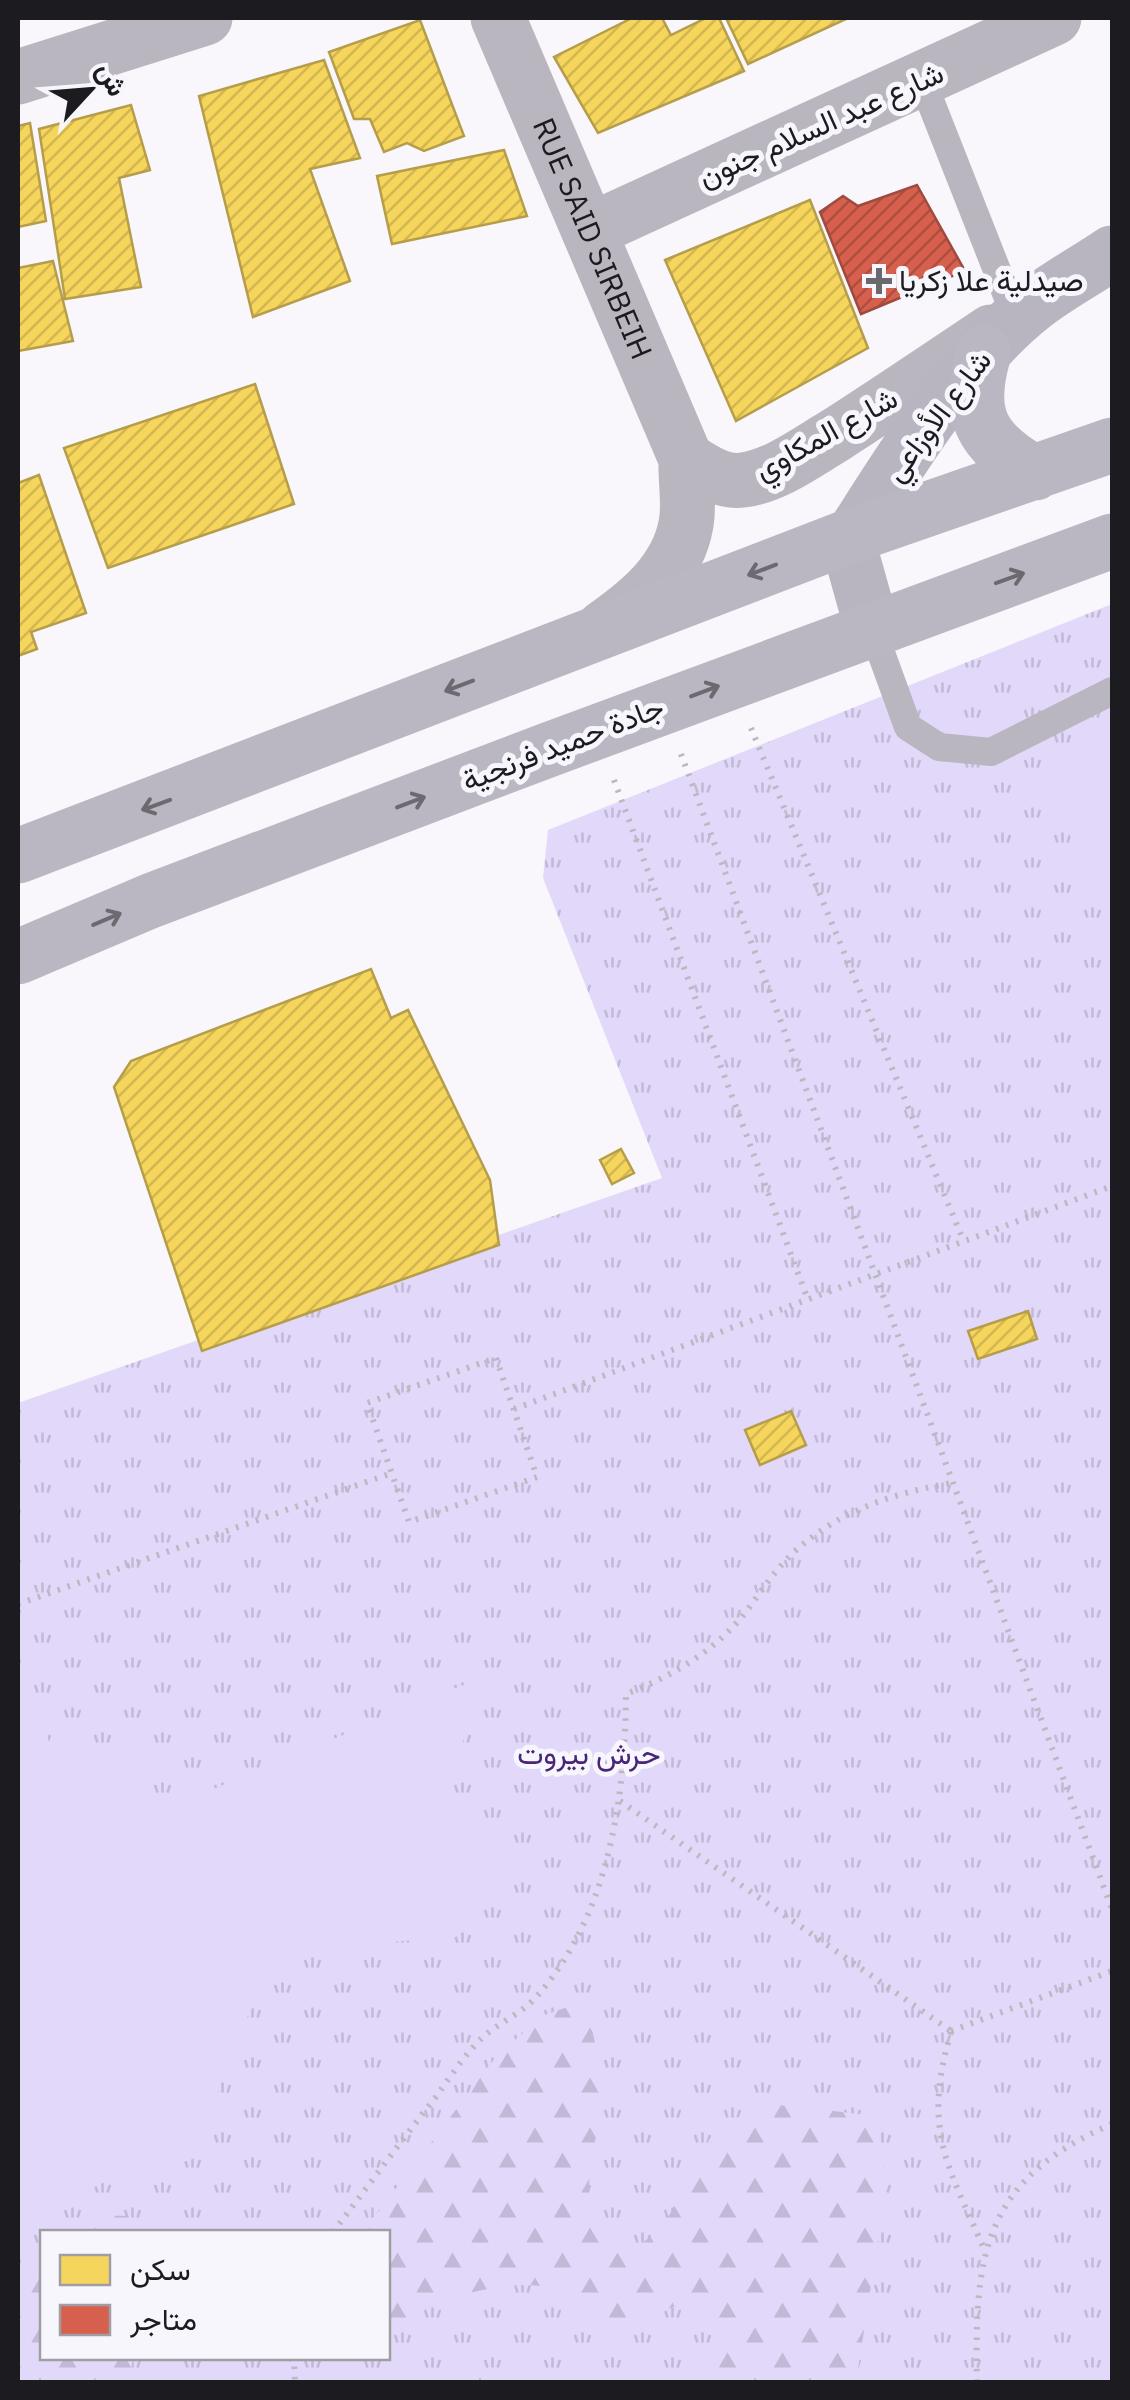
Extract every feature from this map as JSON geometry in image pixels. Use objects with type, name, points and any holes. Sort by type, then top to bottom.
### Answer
[{"type":"main road","points":[[1011,325],[975,384],[975,400],[986,432],[1012,459],[1035,473]]},
{"type":"main road","points":[[18,856],[853,535],[1112,445]]},
{"type":"main road","name":"جادة حميد فرنجية","points":[[18,957],[150,901],[1112,541]]},
{"type":"street","name":"RUE SAID SIRBEIH","points":[[498,18],[686,459]]},
{"type":"street","name":"شارع عبد السلام جنون","points":[[588,231],[1054,18]]},
{"type":"street","points":[[18,77],[177,21]]},
{"type":"street","name":"شارع الأوزاعي","points":[[853,535],[916,440],[1011,325],[1112,253]]},
{"type":"street","name":"شارع المكاوي","points":[[686,459],[714,476],[727,479],[766,474],[1011,325]]},
{"type":"street","points":[[599,631],[654,588],[673,558],[686,524],[686,459]]},
{"type":"street","points":[[853,535],[851,553],[872,628]]},
{"type":"lane","points":[[922,80],[1011,325]]},
{"type":"lane","points":[[872,628],[908,727],[939,747],[990,752],[1112,691]]},
{"type":"path","points":[[732,681],[964,1242]]},
{"type":"path","points":[[663,706],[1112,1909]]},
{"type":"path","points":[[596,732],[808,1300]]},
{"type":"path","points":[[514,1410],[1112,1186]]},
{"type":"path","points":[[496,1358],[537,1478],[409,1522],[392,1473],[367,1403],[496,1358]]},
{"type":"path","points":[[18,1604],[392,1473]]},
{"type":"path","points":[[335,2230],[478,2040],[534,2000],[568,1958],[608,1855],[620,1801],[626,1694],[662,1680],[721,1639],[793,1553],[827,1527],[865,1506],[906,1491],[952,1482]]},
{"type":"path","points":[[620,1801],[951,2032]]},
{"type":"path","points":[[951,2032],[1112,1971]]},
{"type":"path","points":[[951,2032],[941,2065],[938,2128],[943,2154],[987,2254]]},
{"type":"path","points":[[977,2382],[978,2312],[987,2254],[1000,2212],[1030,2174],[1112,2124]]},
{"type":"green space","name":"حرش بيروت","points":[[1112,604],[1112,2382],[18,2382],[18,1403],[662,1178],[543,878],[548,830]]},
{"type":"green space","points":[[1112,734],[1112,905],[1099,910],[1041,761]]},
{"type":"green space","points":[[480,1678],[442,1821],[529,1862],[456,1937],[311,1948],[293,1960],[250,2011],[223,2072],[202,2155],[103,2183],[64,2206],[18,2244],[18,1705],[36,1696],[49,1742],[150,1757],[150,1789],[163,1803],[182,1802]]},
{"type":"green space","points":[[585,2001],[603,2090],[590,2199],[608,2255],[630,2250],[657,2231],[671,2212],[690,2164],[700,2150],[725,2126],[745,2114],[771,2105],[864,2115],[877,2132],[884,2151],[885,2195],[856,2382],[720,2382],[716,2311],[702,2292],[644,2321],[613,2326],[594,2319],[552,2289],[506,2286],[437,2303],[390,2334],[390,2230],[365,2230],[496,2057],[542,2016]]},
{"type":"green space","points":[[88,2215],[128,2216],[135,2230],[61,2230]]},
{"type":"green space","points":[[40,2253],[40,2360],[133,2360],[129,2382],[18,2382],[18,2293]]},
{"type":"green space","points":[[473,2366],[492,2372],[499,2382],[427,2382],[452,2370]]},
{"type":"building: سكن","points":[[632,18],[662,18],[671,35],[706,18],[719,18],[744,71],[598,133],[554,57]]},
{"type":"building: سكن","points":[[726,18],[848,18],[748,64]]},
{"type":"building: سكن","points":[[420,20],[464,136],[424,151],[407,143],[384,152],[370,119],[354,119],[329,52]]},
{"type":"building: سكن","points":[[324,60],[360,158],[310,169],[350,281],[253,317],[199,96]]},
{"type":"building: سكن","points":[[131,105],[150,170],[119,178],[141,287],[65,299],[39,129]]},
{"type":"building: سكن","points":[[30,123],[46,221],[18,227],[18,126]]},
{"type":"building: سكن","points":[[504,150],[527,216],[392,244],[377,176]]},
{"type":"building: سكن","points":[[810,200],[868,348],[736,421],[665,260]]},
{"type":"building: سكن","points":[[53,261],[73,341],[18,351],[18,268]]},
{"type":"building: سكن","points":[[255,384],[294,504],[108,568],[64,448]]},
{"type":"building: سكن","points":[[39,475],[86,613],[31,632],[37,649],[18,656],[18,483]]},
{"type":"building: سكن","points":[[371,969],[391,1018],[408,1010],[490,1180],[499,1245],[202,1351],[114,1087],[131,1061]]},
{"type":"building: سكن","points":[[621,1149],[634,1173],[612,1184],[600,1160]]},
{"type":"building: سكن","points":[[1028,1311],[1037,1339],[978,1359],[968,1331]]},
{"type":"building: سكن","points":[[791,1411],[806,1445],[760,1465],[745,1430]]},
{"type":"building: متاجر","points":[[917,185],[965,271],[861,314],[820,212],[843,196],[858,206]]},
{"type":"place","name":"صيدلية علا زكريا","points":[[879,281]]}]
